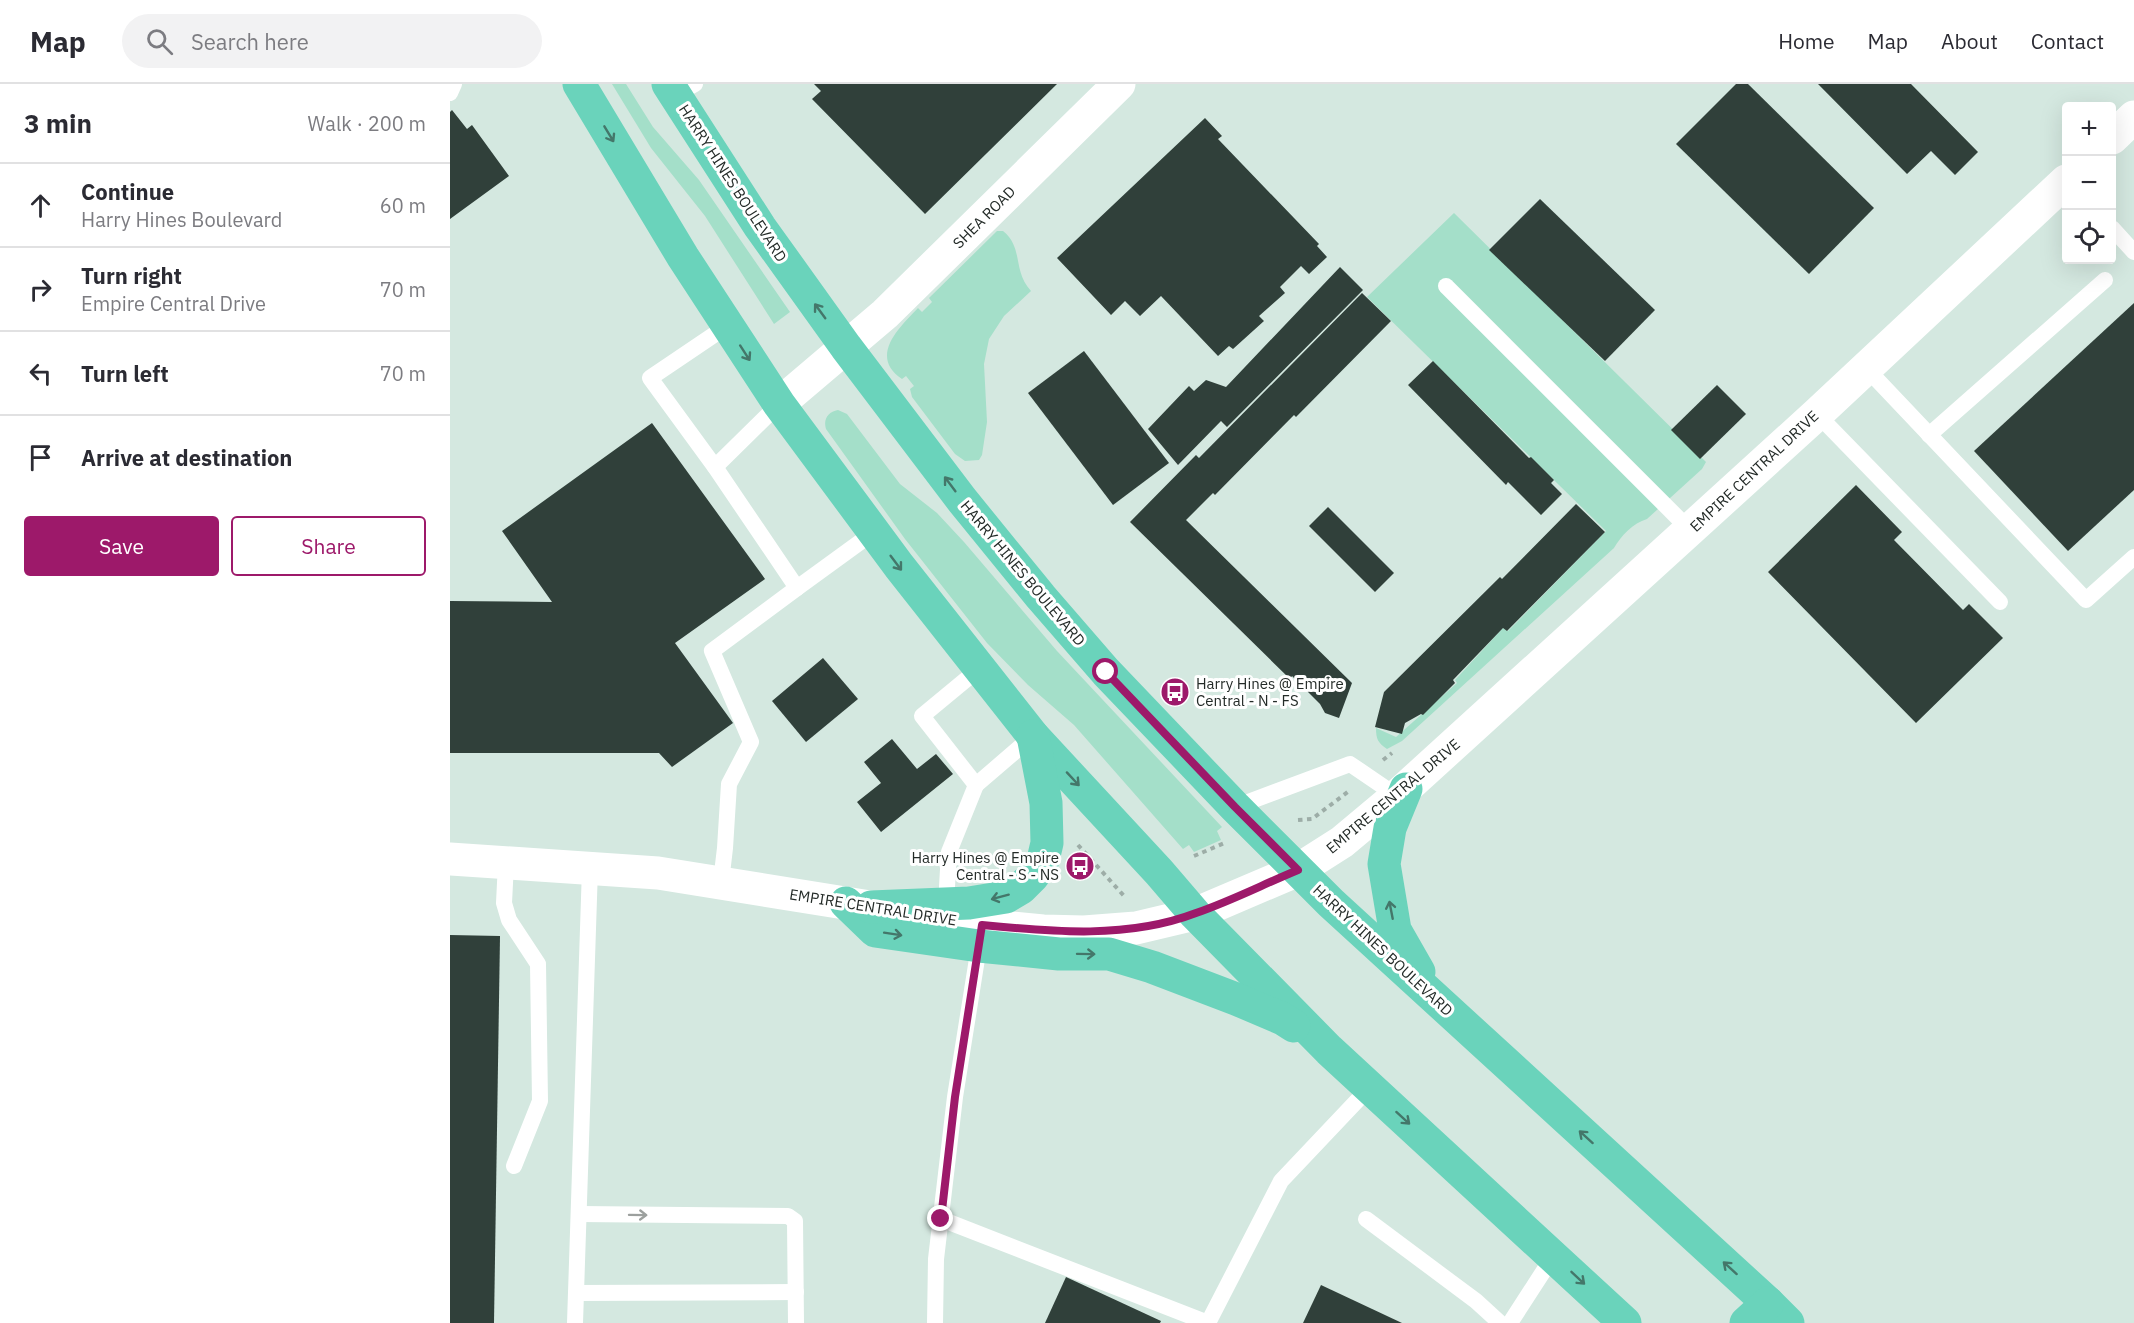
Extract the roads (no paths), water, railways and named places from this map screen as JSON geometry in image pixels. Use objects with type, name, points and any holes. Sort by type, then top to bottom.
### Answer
[{"type":"main road","points":[[579,84],[677,247],[779,404],[874,532],[1033,736],[1195,914],[1329,1050],[1625,1323]]},
{"type":"main road","name":"HARRY HINES BOULEVARD","points":[[679,88],[760,227],[846,347],[962,500],[1106,672],[1298,870],[1767,1316]]},
{"type":"main road","points":[[858,905],[969,903],[1006,897],[1021,888],[1034,876],[1043,860],[1047,843],[1046,803],[1033,736]]},
{"type":"main road","points":[[1402,793],[1390,828],[1384,864],[1385,873],[1395,930],[1435,999]]},
{"type":"main road","points":[[980,936],[1059,954],[1109,954],[1152,967],[1283,1019],[1329,1050]]},
{"type":"street","name":"SHEA ROAD","points":[[779,404],[885,314],[1119,84]]},
{"type":"street","points":[[2116,134],[2134,117]]},
{"type":"street","name":"EMPIRE CENTRAL DRIVE","points":[[450,859],[658,873],[721,882],[858,905],[980,936],[1136,928],[1195,914],[1298,870],[1342,842],[1402,793],[1817,414],[2062,186]]},
{"type":"lane","points":[[450,93],[454,84]]},
{"type":"lane","points":[[2116,232],[2133,248]]},
{"type":"lane","points":[[1929,435],[2105,280]]},
{"type":"lane","points":[[1446,286],[1690,530]]},
{"type":"lane","points":[[727,326],[650,378],[716,467],[797,588]]},
{"type":"lane","points":[[1866,368],[2086,600],[2134,557]]},
{"type":"lane","points":[[716,467],[779,404]]},
{"type":"lane","points":[[1817,414],[2000,602]]},
{"type":"lane","points":[[721,882],[729,784],[751,742],[712,651],[874,532]]},
{"type":"lane","points":[[976,785],[922,716],[980,668]]},
{"type":"lane","points":[[946,904],[949,852],[976,785],[1033,736]]},
{"type":"lane","points":[[1235,807],[1350,764],[1402,793]]},
{"type":"lane","points":[[506,863],[504,903],[509,920],[538,963],[540,1101],[514,1166]]},
{"type":"lane","points":[[575,1323],[590,868]]},
{"type":"lane","points":[[935,1323],[936,1259],[955,1097],[980,936]]},
{"type":"lane","points":[[941,1219],[1208,1323],[1281,1181],[1370,1087]]},
{"type":"lane","points":[[579,1214],[788,1216],[795,1221],[796,1323]]},
{"type":"lane","points":[[1366,1220],[1476,1301],[1500,1323]]},
{"type":"lane","points":[[1510,1323],[1554,1256]]},
{"type":"lane","points":[[577,1293],[796,1292]]},
{"type":"place","name":"Harry Hines @ Empire Central - N - FS","points":[[1175,692]]},
{"type":"place","name":"Harry Hines @ Empire Central - S - NS","points":[[1080,866]]}]
